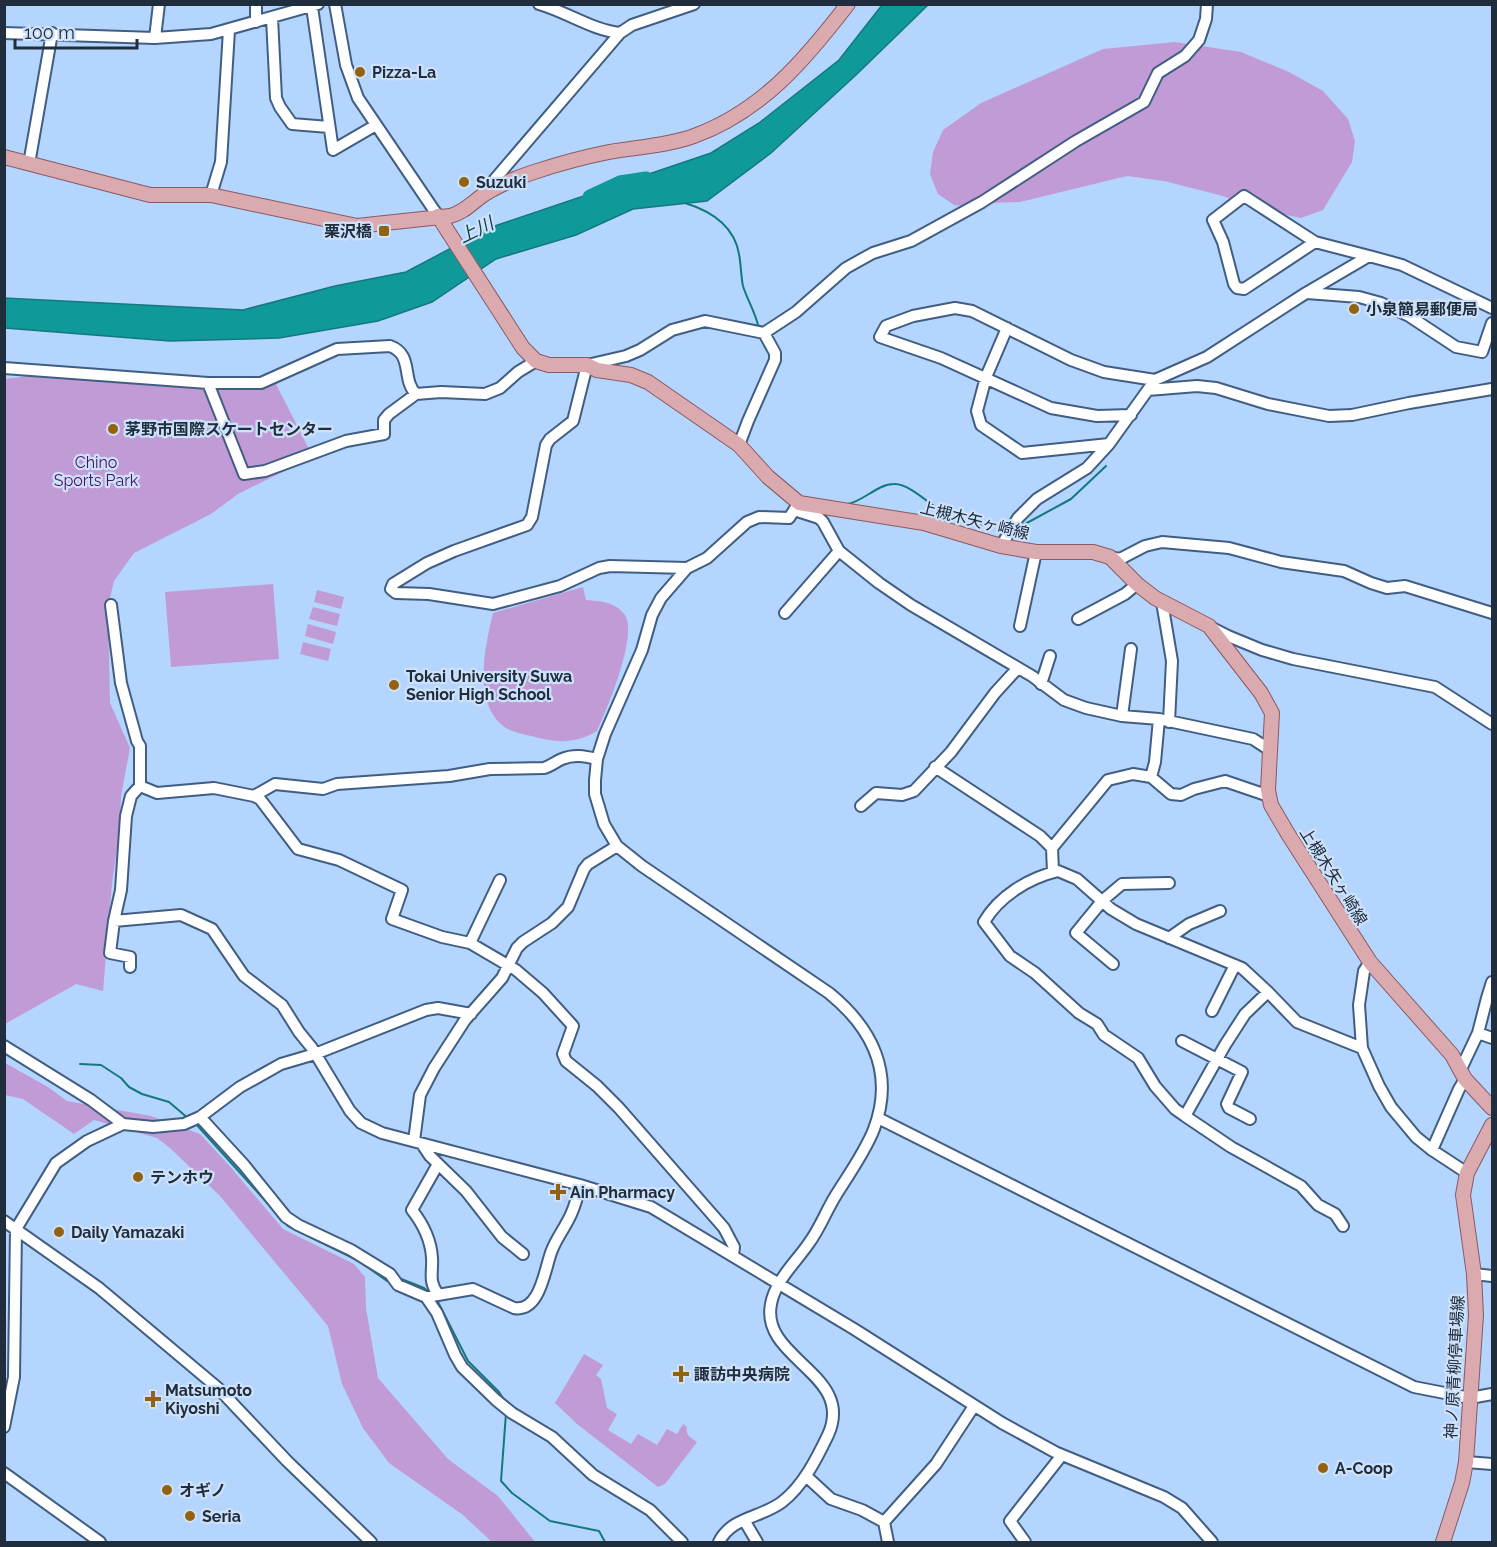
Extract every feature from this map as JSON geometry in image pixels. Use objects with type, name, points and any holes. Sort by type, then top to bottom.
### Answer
[{"type":"main road","points":[[4,157],[150,195],[212,195],[357,226],[450,216],[460,213],[487,193],[532,172],[572,160],[694,136],[748,110],[784,79],[814,47],[848,4]]},
{"type":"main road","points":[[438,216],[524,348],[536,361],[549,365],[587,365],[597,370],[630,375],[648,382],[739,445],[796,507]]},
{"type":"main road","name":"上槻木矢ヶ崎線","points":[[796,507],[924,523],[1003,541],[1036,552],[1094,552],[1110,557],[1137,584],[1162,602],[1209,626],[1261,693],[1272,713],[1268,790],[1271,805],[1288,834],[1370,962],[1452,1054],[1463,1075],[1492,1108]]},
{"type":"main road","name":"神ノ原青柳停車場線","points":[[1447,1541],[1466,1462],[1476,1314],[1474,1274],[1463,1195],[1467,1173],[1492,1125]]},
{"type":"street","points":[[155,38],[159,4]]},
{"type":"street","points":[[256,4],[256,22]]},
{"type":"street","points":[[335,4],[346,65],[358,98],[438,216]]},
{"type":"street","points":[[539,4],[558,7],[606,31],[620,33]]},
{"type":"street","points":[[487,193],[495,179],[620,33],[632,25],[694,4]]},
{"type":"street","points":[[1206,4],[1206,19],[1199,40],[1185,56],[1158,73],[1144,102],[1076,141],[982,202],[911,241],[873,253],[846,268],[796,312],[766,331],[705,321],[672,330],[626,356],[587,365],[573,421],[550,439],[546,445],[532,517],[526,525],[427,563],[393,584],[391,589],[396,593],[429,594],[493,604],[560,586],[599,568],[610,566],[687,567],[707,558],[747,522],[759,517],[789,518],[796,507],[819,518],[839,551],[879,583],[911,605],[1032,676],[1065,700],[1086,708],[1122,716],[1164,721],[1253,739],[1270,750]]},
{"type":"street","points":[[4,33],[155,38],[211,34],[315,6],[333,150],[376,125]]},
{"type":"street","points":[[272,18],[276,98],[280,107],[292,123],[329,127]]},
{"type":"street","points":[[212,195],[221,162],[229,30]]},
{"type":"street","points":[[29,164],[52,33]]},
{"type":"street","points":[[1315,242],[1244,289],[1237,288],[1223,242],[1213,220],[1244,196],[1315,242],[1402,265],[1492,308]]},
{"type":"street","points":[[1003,541],[1018,518],[1037,499],[1087,468],[1109,444],[1155,380],[1207,357],[1306,293],[1369,256]]},
{"type":"street","points":[[1306,293],[1359,297],[1381,303],[1409,316],[1456,347],[1482,352],[1492,323]]},
{"type":"street","points":[[1131,415],[1097,416],[1051,408],[941,358],[880,337],[886,326],[913,316],[956,308],[972,311],[1071,360],[1104,372],[1155,380]]},
{"type":"street","points":[[1007,328],[986,377],[977,411],[981,425],[1022,453],[1109,444]]},
{"type":"street","points":[[739,445],[775,360],[776,352],[766,331]]},
{"type":"street","points":[[4,368],[208,383],[261,383],[338,349],[390,346],[397,349],[404,357],[411,389],[416,394]]},
{"type":"street","points":[[208,383],[244,474],[265,471],[346,441],[384,434],[384,420],[416,394],[441,392],[485,394],[500,388],[518,372],[536,361]]},
{"type":"street","points":[[1148,390],[1197,386],[1216,388],[1268,404],[1329,416],[1352,415],[1492,389]]},
{"type":"street","points":[[1110,557],[1120,559],[1145,546],[1162,542],[1229,548],[1281,562],[1344,570],[1387,588],[1405,586],[1492,613]]},
{"type":"street","points":[[785,613],[839,551]]},
{"type":"street","points":[[1020,626],[1036,552]]},
{"type":"street","points":[[687,567],[661,598],[652,615],[642,650],[605,734],[597,759],[595,794],[604,824],[617,846],[642,866],[829,993],[844,1006],[865,1031],[875,1049],[882,1084],[878,1118],[868,1142],[811,1240],[779,1284],[770,1306],[775,1335],[823,1384],[832,1405],[833,1419],[828,1434],[806,1476],[783,1502],[733,1525],[724,1533],[719,1542]]},
{"type":"street","points":[[1078,619],[1125,594],[1137,584]]},
{"type":"street","points":[[1151,777],[1164,721],[1172,661],[1162,602]]},
{"type":"street","points":[[111,605],[121,683],[137,741],[141,746],[140,786],[131,796],[126,816],[121,890],[110,953],[130,957],[130,967]]},
{"type":"street","points":[[1209,626],[1262,650],[1293,659],[1436,687],[1492,724]]},
{"type":"street","points":[[1122,716],[1131,649]]},
{"type":"street","points":[[1041,684],[1050,656]]},
{"type":"street","points":[[861,806],[876,793],[902,795],[914,791],[951,752],[995,693],[1017,669]]},
{"type":"street","points":[[254,796],[275,784],[323,789],[337,784],[449,776],[490,769],[544,768],[572,756],[597,759]]},
{"type":"street","points":[[935,767],[1040,836],[1052,848]]},
{"type":"street","points":[[1053,872],[1052,848],[1108,780],[1133,774],[1151,777],[1171,794],[1181,795],[1225,781],[1269,796]]},
{"type":"street","points":[[140,786],[157,793],[214,788],[260,799],[298,849],[339,860],[402,890],[392,919],[442,937],[470,943],[509,966],[537,987],[573,1026],[563,1054],[566,1061],[597,1086],[619,1108],[717,1219],[734,1246],[733,1255]]},
{"type":"street","points":[[523,1254],[502,1237],[466,1191],[418,1142],[420,1095],[434,1068],[465,1020],[502,978],[517,948],[552,923],[568,907],[588,864],[617,846]]},
{"type":"street","points":[[1343,1226],[1335,1214],[1318,1205],[1301,1186],[1231,1147],[1174,1109],[1155,1086],[1138,1058],[1104,1035],[1097,1024],[1079,1013],[1035,973],[1010,956],[984,922],[1001,901],[1027,883],[1044,874],[1058,871],[1077,879],[1112,909],[1136,924],[1242,968],[1297,1022],[1362,1048]]},
{"type":"street","points":[[470,943],[500,880]]},
{"type":"street","points":[[1113,964],[1076,933],[1103,900],[1122,884],[1169,883]]},
{"type":"street","points":[[1169,938],[1189,924],[1220,911]]},
{"type":"street","points":[[114,921],[181,915],[212,929],[244,976],[282,1005],[350,1111],[361,1123],[382,1133],[580,1185],[651,1207],[854,1329],[974,1406],[1062,1455],[1164,1497],[1182,1508],[1212,1542]]},
{"type":"street","points":[[1370,962],[1364,971],[1359,1005],[1362,1048],[1391,1107],[1416,1137],[1467,1173]]},
{"type":"street","points":[[1212,1011],[1235,965]]},
{"type":"street","points":[[1432,1150],[1463,1075],[1478,1033],[1492,982]]},
{"type":"street","points":[[1185,1116],[1216,1059],[1245,1014],[1268,992]]},
{"type":"street","points":[[4,1427],[14,1377],[10,1307],[16,1229],[56,1163],[87,1141],[123,1124],[153,1127],[184,1124],[200,1117],[240,1087],[281,1065],[426,1010],[438,1008],[471,1014]]},
{"type":"street","points":[[1478,1033],[1492,1038]]},
{"type":"street","points":[[1182,1041],[1242,1072],[1227,1104],[1229,1108],[1250,1119]]},
{"type":"street","points":[[4,1046],[91,1100],[123,1124]]},
{"type":"street","points":[[200,1117],[244,1165],[286,1217],[351,1250],[394,1279],[432,1295],[473,1289],[514,1308],[526,1307],[544,1281],[552,1251],[572,1213],[580,1185]]},
{"type":"street","points":[[878,1118],[1414,1387],[1470,1398],[1492,1394]]},
{"type":"street","points":[[438,1164],[412,1210],[423,1225],[430,1247],[431,1286],[437,1313],[462,1366],[500,1403],[552,1437],[593,1475],[650,1509],[682,1542]]},
{"type":"street","points":[[4,1221],[99,1288],[218,1388],[287,1461],[371,1542]]},
{"type":"street","points":[[1474,1274],[1492,1276]]},
{"type":"street","points":[[884,1522],[936,1464],[974,1406]]},
{"type":"street","points":[[1025,1542],[1010,1521],[1062,1455]]},
{"type":"street","points":[[1466,1462],[1492,1464]]},
{"type":"street","points":[[4,1473],[100,1542]]},
{"type":"street","points":[[806,1476],[831,1499],[862,1510],[884,1522]]},
{"type":"street","points":[[744,1520],[756,1542]]},
{"type":"street","points":[[884,1522],[888,1542]]},
{"type":"green space","points":[[1175,42],[1241,52],[1289,72],[1323,91],[1348,119],[1355,141],[1352,162],[1323,210],[1301,218],[1255,208],[1223,196],[1164,181],[1127,176],[1020,202],[988,203],[968,207],[954,205],[938,194],[930,174],[933,152],[943,130],[981,103],[1103,49]]},
{"type":"green space","name":"Chino Sports Park","points":[[36,375],[219,388],[259,388],[275,382],[313,457],[238,494],[211,514],[134,553],[114,581],[108,606],[110,703],[130,748],[121,796],[120,827],[112,884],[103,991],[76,984],[5,1024],[5,379]]},
{"type":"green space","points":[[273,584],[279,659],[171,667],[165,592]]},
{"type":"green space","points":[[583,587],[586,600],[617,607],[625,615],[628,625],[628,639],[620,673],[597,731],[575,740],[554,741],[508,729],[496,719],[489,707],[485,692],[484,659],[493,613]]},
{"type":"green space","points":[[317,590],[344,597],[341,609],[314,602]]},
{"type":"green space","points":[[313,607],[340,614],[337,626],[309,619]]},
{"type":"green space","points":[[308,624],[336,632],[333,644],[305,636]]},
{"type":"green space","points":[[303,642],[331,649],[328,661],[300,654]]},
{"type":"green space","points":[[5,1063],[48,1087],[67,1101],[151,1116],[200,1134],[283,1229],[354,1264],[365,1277],[366,1308],[378,1378],[448,1459],[498,1496],[535,1542],[492,1542],[463,1515],[389,1463],[363,1428],[342,1384],[328,1326],[220,1196],[170,1148],[157,1138],[94,1120],[74,1134],[23,1099],[5,1095]]},
{"type":"green space","points":[[584,1354],[603,1365],[596,1375],[601,1379],[607,1408],[617,1414],[608,1430],[631,1444],[638,1434],[657,1445],[667,1429],[677,1434],[683,1424],[687,1427],[689,1436],[697,1442],[665,1484],[658,1487],[577,1424],[555,1403]]},
{"type":"shaded area","points":[[882,5],[928,5],[771,153],[707,201],[633,209],[576,235],[496,259],[432,302],[378,321],[279,338],[170,341],[5,328],[4,298],[243,310],[335,286],[406,272],[489,228],[711,153],[759,123],[839,60]]},
{"type":"waterway","name":"上川","points":[[590,197],[620,183],[646,179]]},
{"type":"waterway","points":[[685,203],[712,215],[727,227],[732,235],[739,254],[743,286],[758,325],[762,329]]},
{"type":"waterway","points":[[1017,526],[1071,499],[1106,466]]},
{"type":"waterway","points":[[847,504],[882,487],[894,484],[908,488],[953,519],[980,525],[1008,526]]},
{"type":"waterway","points":[[80,1064],[101,1065],[121,1078],[129,1087],[142,1094],[169,1102],[189,1119]]},
{"type":"waterway","points":[[196,1124],[288,1226],[359,1261],[387,1281],[391,1280]]},
{"type":"waterway","points":[[399,1278],[429,1292]]},
{"type":"waterway","points":[[437,1300],[468,1361],[505,1401]]},
{"type":"waterway","points":[[506,1413],[501,1481],[512,1493],[550,1521],[599,1531],[605,1542]]},
{"type":"place","name":"Pizza-La","points":[[360,72]]},
{"type":"place","name":"Suzuki","points":[[464,182]]},
{"type":"place","name":"栗沢橋","points":[[384,231]]},
{"type":"place","name":"小泉簡易郵便局","points":[[1354,309]]},
{"type":"place","name":"茅野市国際スケートセンター","points":[[113,429]]},
{"type":"place","name":"Tokai University Suwa Senior High School","points":[[394,685]]},
{"type":"place","name":"テンホウ","points":[[138,1177]]},
{"type":"place","name":"Ain Pharmacy","points":[[558,1192]]},
{"type":"place","name":"Daily Yamazaki","points":[[59,1232]]},
{"type":"place","name":"諏訪中央病院","points":[[681,1374]]},
{"type":"place","name":"Matsumoto Kiyoshi","points":[[153,1399]]},
{"type":"place","name":"A-Coop","points":[[1323,1468]]},
{"type":"place","name":"オギノ","points":[[167,1490]]},
{"type":"place","name":"Seria","points":[[190,1516]]}]
